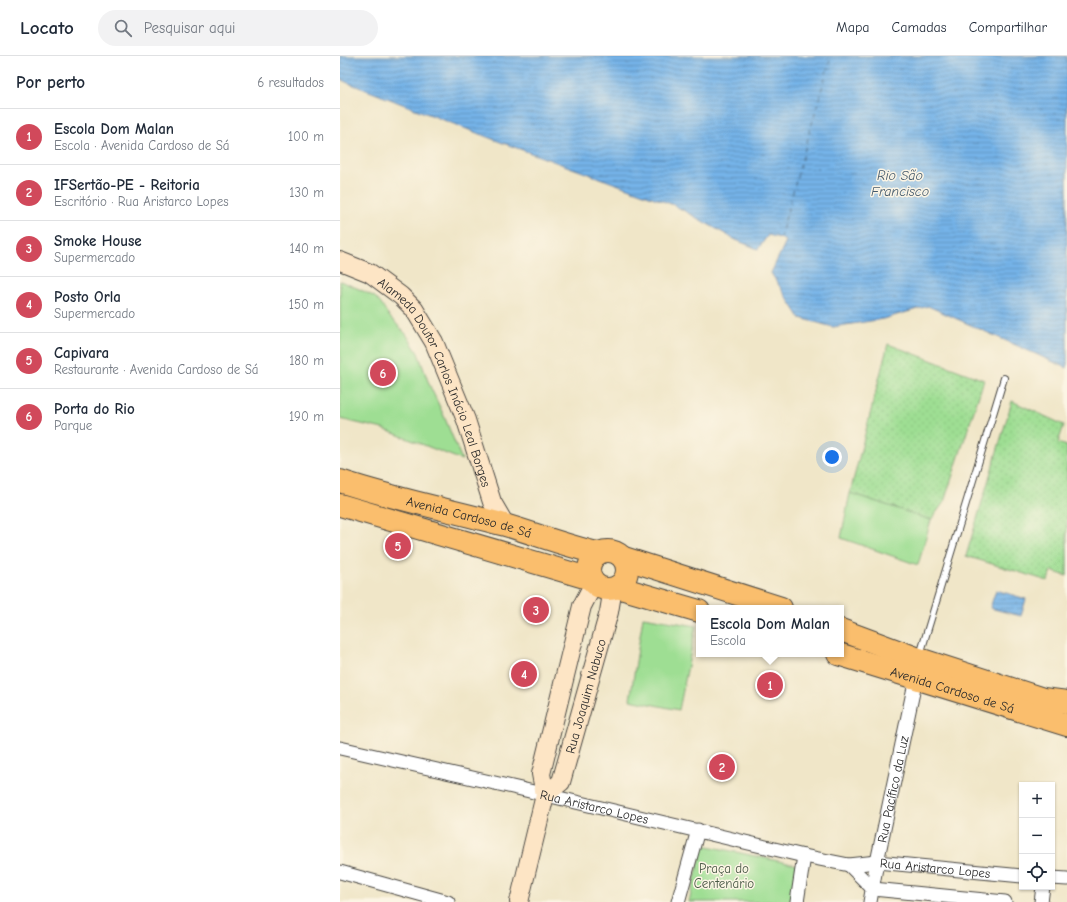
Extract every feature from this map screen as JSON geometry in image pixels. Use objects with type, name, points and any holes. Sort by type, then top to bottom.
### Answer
[{"type":"highway","name":"Avenida Cardoso de Sá","points":[[340,481],[378,493],[506,526],[579,549],[598,553]]},
{"type":"highway","name":"Avenida Cardoso de Sá","points":[[340,505],[696,610]]},
{"type":"highway","points":[[624,558],[627,568],[625,579],[604,584],[589,574],[589,564],[594,556],[607,550],[616,552],[624,558],[772,605]]},
{"type":"highway","name":"Avenida Cardoso de Sá","points":[[844,632],[917,668],[1067,725]]},
{"type":"highway","name":"Avenida Cardoso de Sá","points":[[844,655],[917,668],[1043,699],[1067,702]]},
{"type":"main road","name":"Alameda Doutor Carlos Inácio Leal Borges","points":[[340,260],[370,273],[401,296],[414,309],[434,342],[466,420],[492,502],[506,526]]},
{"type":"main road","name":"Rua Joaquim Nabuco","points":[[519,902],[545,795],[541,774],[582,606],[604,584]]},
{"type":"main road","name":"Rua Joaquim Nabuco","points":[[545,795],[561,782],[609,612],[604,584]]},
{"type":"street","name":"Rua Pacífico da Luz","points":[[871,896],[917,668]]},
{"type":"street","name":"Rua Aristarco Lopes","points":[[340,748],[698,830],[804,856],[849,865],[877,862],[1019,876]]},
{"type":"street","points":[[678,902],[698,830]]},
{"type":"street","points":[[797,902],[804,856]]},
{"type":"street","name":"Rua Aristarco Lopes","points":[[849,865],[871,896],[1005,902]]},
{"type":"street","points":[[340,872],[448,902]]},
{"type":"street","points":[[1055,878],[1067,879]]},
{"type":"street","points":[[1041,902],[1043,890]]},
{"type":"lane","points":[[917,668],[1004,378]]},
{"type":"green space","points":[[340,281],[375,297],[389,316],[406,334],[418,353],[429,384],[462,460],[383,429],[340,419]]},
{"type":"green space","points":[[888,344],[984,380],[944,502],[931,520],[850,493]]},
{"type":"green space","points":[[1012,401],[1064,425],[1058,443],[1067,446],[1067,576],[1051,571],[1048,581],[966,556]]},
{"type":"green space","points":[[850,493],[931,520],[918,565],[841,538]]},
{"type":"green space","points":[[643,617],[696,626],[679,710],[630,700]]},
{"type":"green space","name":"Praça do Centenário","points":[[703,845],[797,865],[791,902],[689,902]]},
{"type":"water","name":"Rio São Francisco","points":[[340,56],[1067,56],[1067,368],[928,306],[883,319],[833,327],[800,318],[771,273],[786,241],[768,235],[758,249],[736,240],[674,205],[495,140],[346,82],[340,79]]},
{"type":"water","points":[[996,590],[1026,599],[1021,616],[990,608]]},
{"type":"ferry route","points":[[780,238],[831,56]]},
{"type":"place","name":"Porta do Rio","points":[[383,373]]},
{"type":"place","name":"Capivara","points":[[398,546]]},
{"type":"place","name":"Smoke House","points":[[536,610]]},
{"type":"place","name":"Posto Orla","points":[[524,674]]},
{"type":"place","name":"Escola Dom Malan","points":[[770,685]]},
{"type":"place","name":"IFSertão-PE - Reitoria","points":[[722,767]]}]
